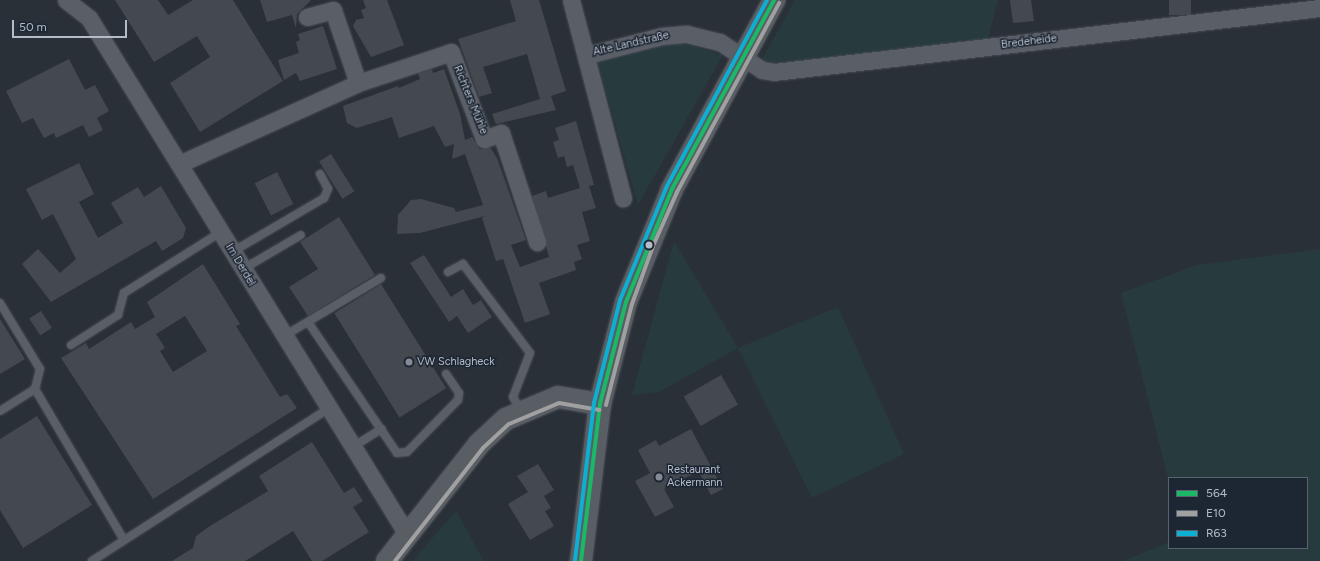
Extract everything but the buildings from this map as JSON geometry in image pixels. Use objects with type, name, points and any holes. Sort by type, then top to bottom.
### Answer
[{"type":"main road","points":[[581,561],[600,404],[626,302],[647,244],[672,189],[774,0]]},
{"type":"main road","points":[[387,561],[479,444],[506,419],[521,411],[558,397],[600,404]]},
{"type":"street","name":"Im Derdel","points":[[66,0],[89,18],[243,268],[351,448],[408,536]]},
{"type":"street","name":"Alte Landstraße","points":[[571,0],[587,55],[623,198]]},
{"type":"street","name":"Bredeheide","points":[[742,57],[762,70],[774,72],[1320,8]]},
{"type":"street","points":[[307,18],[333,10],[358,83]]},
{"type":"street","name":"Alte Landstraße","points":[[587,55],[662,36],[686,34],[720,42],[742,57]]},
{"type":"street","name":"Richters Mühle","points":[[179,164],[358,83],[451,52],[484,139],[501,133],[537,242]]},
{"type":"lane","points":[[232,252],[324,198],[328,189],[320,174]]},
{"type":"lane","points":[[71,345],[118,315],[124,293],[221,232]]},
{"type":"lane","points":[[243,268],[300,236]]},
{"type":"lane","points":[[448,272],[463,264],[530,354],[513,397],[521,411]]},
{"type":"lane","points":[[284,337],[381,278]]},
{"type":"lane","points":[[0,303],[40,369],[35,389],[0,411]]},
{"type":"lane","points":[[308,322],[398,453],[407,452],[458,400],[459,393],[446,374]]},
{"type":"lane","points":[[35,389],[124,540]]},
{"type":"lane","points":[[92,561],[328,409]]},
{"type":"lane","points":[[351,448],[381,429]]},
{"type":"green space","points":[[795,0],[998,0],[988,39],[757,68]]},
{"type":"green space","points":[[680,42],[723,55],[638,205],[597,61]]},
{"type":"green space","points":[[674,241],[738,348],[659,392],[632,395]]},
{"type":"green space","points":[[1320,249],[1320,561],[1123,561],[1168,542],[1168,549],[1308,549],[1308,477],[1168,478],[1121,293],[1197,265]]},
{"type":"green space","points":[[838,307],[904,454],[812,498],[738,348]]},
{"type":"green space","points":[[456,511],[484,561],[413,561],[420,552]]},
{"type":"transit line","name":"R63","points":[[575,560],[594,403],[620,300],[667,186],[767,0]]},
{"type":"transit line","name":"564","points":[[581,561],[600,404],[626,302],[672,189],[774,0]]},
{"type":"transit line","name":"E10","points":[[606,405],[632,304],[653,246],[677,192],[779,3]]},
{"type":"transit line","name":"E10","points":[[395,561],[483,448],[509,424],[559,403],[599,410]]},
{"type":"place","name":"VW Schlagheck","points":[[409,362]]},
{"type":"place","name":"Restaurant Ackermann","points":[[659,477]]}]
